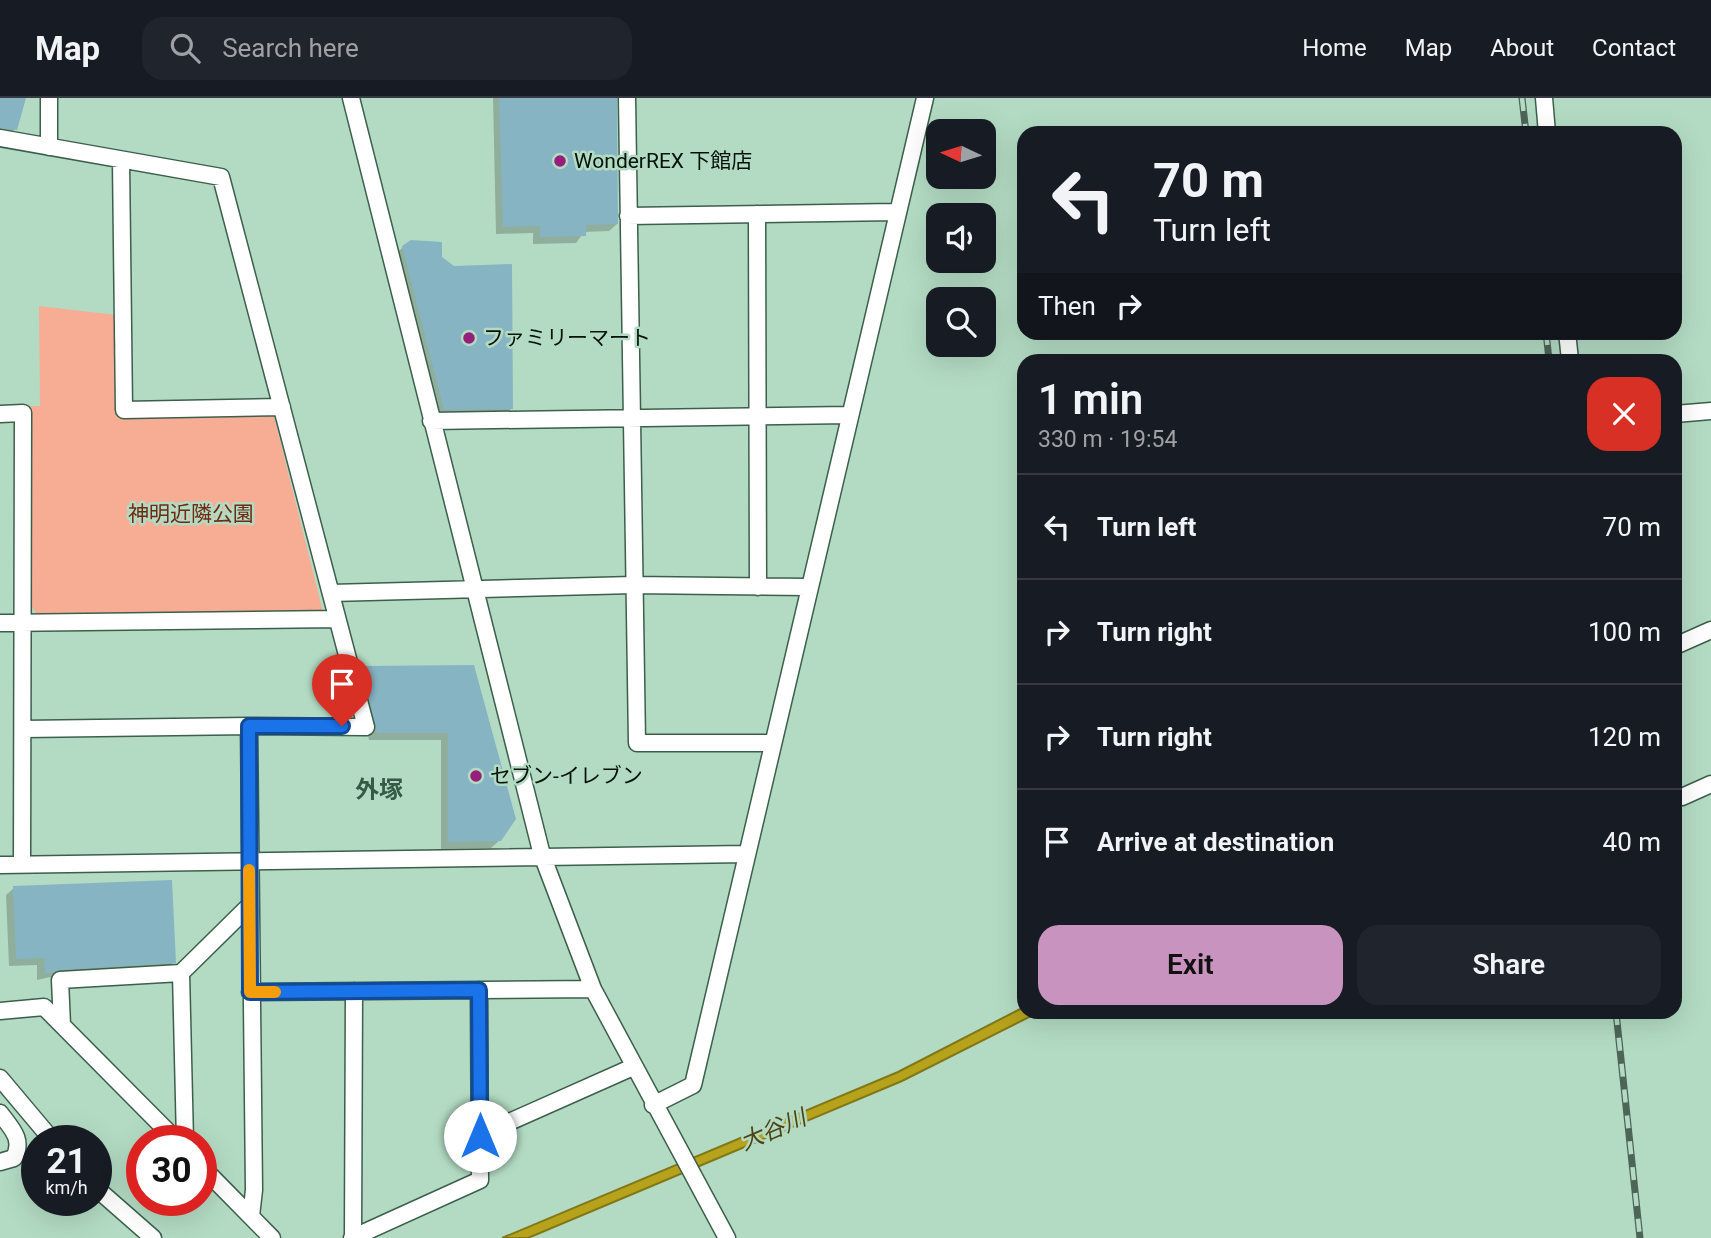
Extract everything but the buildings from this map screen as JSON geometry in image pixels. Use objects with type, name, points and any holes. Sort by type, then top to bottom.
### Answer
[{"type":"street","points":[[49,98],[49,147]]},
{"type":"street","points":[[351,98],[542,855],[593,989],[727,1238]]},
{"type":"street","points":[[627,98],[637,743],[772,743]]},
{"type":"street","points":[[658,1112],[693,1086],[895,212],[925,98]]},
{"type":"street","points":[[1544,98],[1546,126]]},
{"type":"street","points":[[0,138],[221,177],[366,727],[24,729]]},
{"type":"street","points":[[121,161],[124,410],[282,407]]},
{"type":"street","points":[[628,216],[895,212]]},
{"type":"street","points":[[757,214],[758,586]]},
{"type":"street","points":[[1682,413],[1711,411]]},
{"type":"street","points":[[0,414],[23,413],[25,622],[22,864]]},
{"type":"street","points":[[431,421],[848,415]]},
{"type":"street","points":[[331,593],[633,585],[808,587]]},
{"type":"street","points":[[0,623],[337,619]]},
{"type":"street","points":[[1682,643],[1711,630]]},
{"type":"street","points":[[249,726],[254,1190],[251,1216]]},
{"type":"street","points":[[1682,797],[1711,784]]},
{"type":"street","points":[[0,864],[746,854]]},
{"type":"street","points":[[62,1025],[60,980],[181,973],[250,905]]},
{"type":"street","points":[[181,973],[185,1125]]},
{"type":"street","points":[[250,992],[593,989]]},
{"type":"street","points":[[354,991],[352,1238],[480,1180],[479,990]]},
{"type":"street","points":[[0,1011],[44,1007],[161,1125]]},
{"type":"street","points":[[480,1136],[633,1067]]},
{"type":"street","points":[[0,1078],[40,1125]]},
{"type":"street","points":[[0,1112],[18,1138],[19,1148],[14,1158],[0,1162]]},
{"type":"street","points":[[217,1182],[272,1238]]},
{"type":"street","points":[[112,1202],[153,1238]]},
{"type":"green space","name":"神明近隣公園","points":[[39,306],[117,315],[118,415],[266,413],[274,416],[323,612],[37,615],[32,607],[30,406],[40,406]]},
{"type":"water","name":"大谷川","points":[[1017,1011],[1017,1019],[1025,1019],[902,1081],[528,1238],[502,1238],[898,1072]]},
{"type":"railway","points":[[1522,98],[1525,126]]},
{"type":"railway","points":[[1547,340],[1548,354]]},
{"type":"railway","points":[[1617,1019],[1640,1238]]},
{"type":"slow traffic","points":[[249,870],[250,992],[275,992]]},
{"type":"place","name":"WonderREX 下館店","points":[[560,161]]},
{"type":"place","name":"ファミリーマート","points":[[469,338]]},
{"type":"place","name":"セブン-イレブン","points":[[476,776]]},
{"type":"district","name":"外塚","points":[[379,790]]},
{"type":"route","points":[[342,726],[249,726],[250,992],[479,990],[480,1136]]}]
